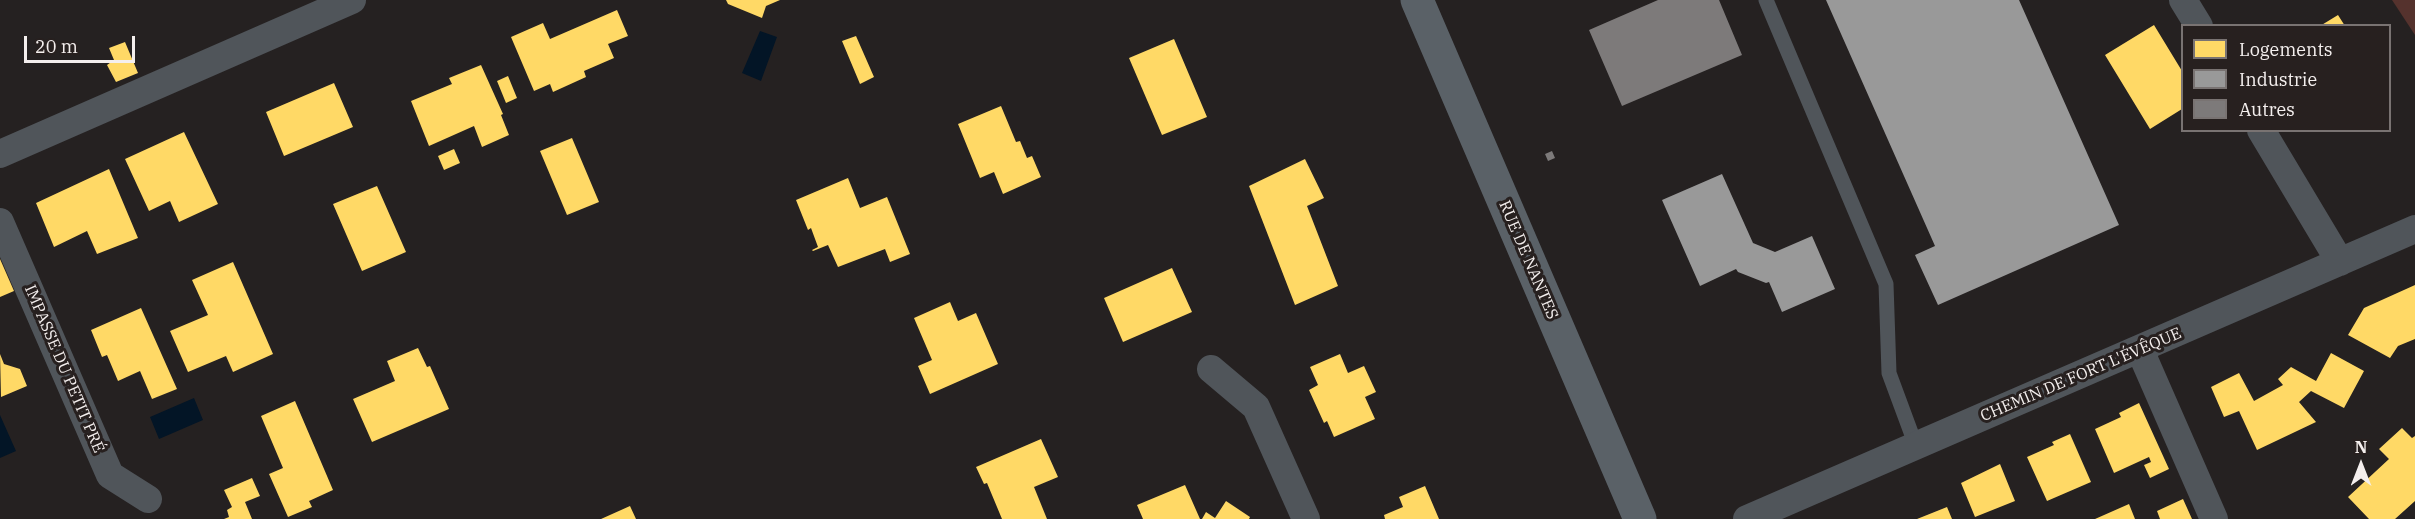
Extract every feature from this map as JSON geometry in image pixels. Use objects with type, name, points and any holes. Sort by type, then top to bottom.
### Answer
[{"type":"main road","name":"RUE DE NANTES","points":[[1417,0],[1640,519]]},
{"type":"street","points":[[0,154],[352,0]]},
{"type":"street","points":[[2183,0],[2198,24]]},
{"type":"street","points":[[2262,132],[2340,262]]},
{"type":"street","name":"IMPASSE DU PETIT PRÉ","points":[[0,222],[110,475],[148,499]]},
{"type":"street","name":"CHEMIN DE FORT L'ÉVÊQUE","points":[[1747,519],[2415,229]]},
{"type":"street","points":[[2140,350],[2214,519]]},
{"type":"street","points":[[1210,369],[1256,407],[1306,519]]},
{"type":"lane","points":[[1766,0],[1886,284],[1889,372],[1916,446]]},
{"type":"shaded area","points":[[2392,0],[2415,0],[2415,35]]},
{"type":"water","points":[[760,31],[777,37],[761,81],[742,73]]},
{"type":"water","points":[[194,398],[203,420],[159,439],[150,417]]},
{"type":"water","points":[[0,415],[16,451],[0,458]]},
{"type":"building: Logements","points":[[726,0],[780,0],[766,6],[762,18],[728,4]]},
{"type":"building: Logements","points":[[617,10],[628,36],[608,44],[614,58],[584,71],[586,77],[553,92],[550,84],[534,91],[511,37],[543,23],[550,39]]},
{"type":"building: Logements","points":[[2338,15],[2344,24],[2323,24]]},
{"type":"building: Logements","points":[[2154,25],[2181,69],[2181,110],[2150,129],[2105,55]]},
{"type":"building: Logements","points":[[856,36],[874,77],[860,84],[842,41]]},
{"type":"building: Logements","points":[[1174,39],[1207,117],[1162,135],[1129,58]]},
{"type":"building: Logements","points":[[125,42],[138,73],[116,82],[107,65],[114,60],[109,48]]},
{"type":"building: Logements","points":[[481,65],[503,114],[501,115],[509,135],[482,147],[474,126],[429,146],[411,101],[452,84],[449,78]]},
{"type":"building: Logements","points":[[508,76],[517,98],[506,103],[497,81]]},
{"type":"building: Logements","points":[[334,83],[353,127],[284,156],[266,112]]},
{"type":"building: Logements","points":[[1001,106],[1016,142],[1020,141],[1027,158],[1032,156],[1041,177],[1003,194],[994,172],[980,178],[958,124]]},
{"type":"building: Logements","points":[[184,132],[218,204],[179,222],[170,201],[149,211],[125,159]]},
{"type":"building: Logements","points":[[572,138],[599,202],[567,215],[540,151]]},
{"type":"building: Logements","points":[[454,149],[460,163],[444,170],[438,156]]},
{"type":"building: Logements","points":[[1305,159],[1324,198],[1307,206],[1338,286],[1295,305],[1249,186]]},
{"type":"building: Logements","points":[[109,169],[138,238],[97,254],[87,231],[54,247],[36,203]]},
{"type":"building: Logements","points":[[848,178],[860,208],[887,197],[910,254],[890,262],[885,249],[838,267],[828,245],[812,250],[818,247],[811,228],[808,230],[796,200]]},
{"type":"building: Logements","points":[[377,186],[406,252],[362,271],[333,204]]},
{"type":"building: Logements","points":[[0,259],[14,291],[0,297]]},
{"type":"building: Logements","points":[[233,262],[273,354],[233,372],[226,356],[188,372],[170,331],[208,315],[192,280]]},
{"type":"building: Logements","points":[[1172,268],[1192,312],[1123,342],[1104,298]]},
{"type":"building: Logements","points":[[2415,285],[2415,339],[2398,346],[2390,358],[2348,335],[2364,308]]},
{"type":"building: Logements","points":[[950,302],[958,321],[976,313],[998,364],[930,394],[918,366],[932,360],[914,318]]},
{"type":"building: Logements","points":[[141,308],[177,389],[152,399],[140,371],[118,381],[107,355],[102,357],[91,330]]},
{"type":"building: Logements","points":[[418,348],[427,367],[430,366],[449,409],[372,442],[353,399],[395,381],[387,361]]},
{"type":"building: Logements","points":[[2331,353],[2364,371],[2344,408],[2311,391],[2299,402],[2316,422],[2257,450],[2239,411],[2224,417],[2211,387],[2239,373],[2254,401],[2283,385],[2278,379],[2291,367],[2316,381]]},
{"type":"building: Logements","points":[[0,354],[4,364],[20,369],[27,386],[1,397]]},
{"type":"building: Logements","points":[[1340,354],[1348,373],[1364,366],[1376,392],[1365,397],[1375,419],[1334,437],[1327,421],[1324,423],[1309,390],[1318,385],[1310,367]]},
{"type":"building: Logements","points":[[295,401],[333,490],[309,501],[312,507],[288,517],[269,474],[283,468],[261,416]]},
{"type":"building: Logements","points":[[2139,403],[2169,469],[2150,478],[2144,465],[2151,462],[2149,457],[2114,473],[2095,429],[2121,417],[2119,413]]},
{"type":"building: Logements","points":[[2402,428],[2412,438],[2415,436],[2415,501],[2395,519],[2369,519],[2348,497],[2389,459],[2379,449]]},
{"type":"building: Logements","points":[[2070,434],[2091,482],[2047,501],[2027,457],[2054,445],[2052,442]]},
{"type":"building: Logements","points":[[1041,439],[1058,477],[1034,487],[1047,519],[1002,519],[987,483],[984,484],[976,467]]},
{"type":"building: Logements","points":[[2000,464],[2015,501],[1975,517],[1961,483]]},
{"type":"building: Logements","points":[[252,478],[260,496],[245,502],[252,519],[224,519],[229,517],[227,510],[232,507],[224,490]]},
{"type":"building: Logements","points":[[1185,485],[1200,519],[1143,519],[1137,505]]},
{"type":"building: Logements","points":[[1425,486],[1439,519],[1385,519],[1384,515],[1403,507],[1399,497]]},
{"type":"building: Logements","points":[[2183,499],[2192,519],[2160,519],[2157,511]]},
{"type":"building: Logements","points":[[1226,501],[1250,517],[1249,519],[1202,519],[1206,512],[1215,518]]},
{"type":"building: Logements","points":[[2129,504],[2135,519],[2095,519]]},
{"type":"building: Logements","points":[[630,506],[636,519],[601,519]]},
{"type":"building: Logements","points":[[1947,507],[1952,519],[1917,519]]},
{"type":"building: Industrie","points":[[1826,0],[2019,0],[2119,225],[1938,305],[1915,255],[1935,246]]},
{"type":"building: Industrie","points":[[1722,174],[1753,243],[1775,252],[1812,236],[1835,289],[1782,312],[1769,282],[1766,283],[1738,272],[1736,269],[1700,286],[1662,200]]},
{"type":"building: Autres","points":[[1658,0],[1719,0],[1742,55],[1622,106],[1589,30]]},
{"type":"building: Autres","points":[[1552,151],[1555,158],[1548,161],[1545,154]]}]
